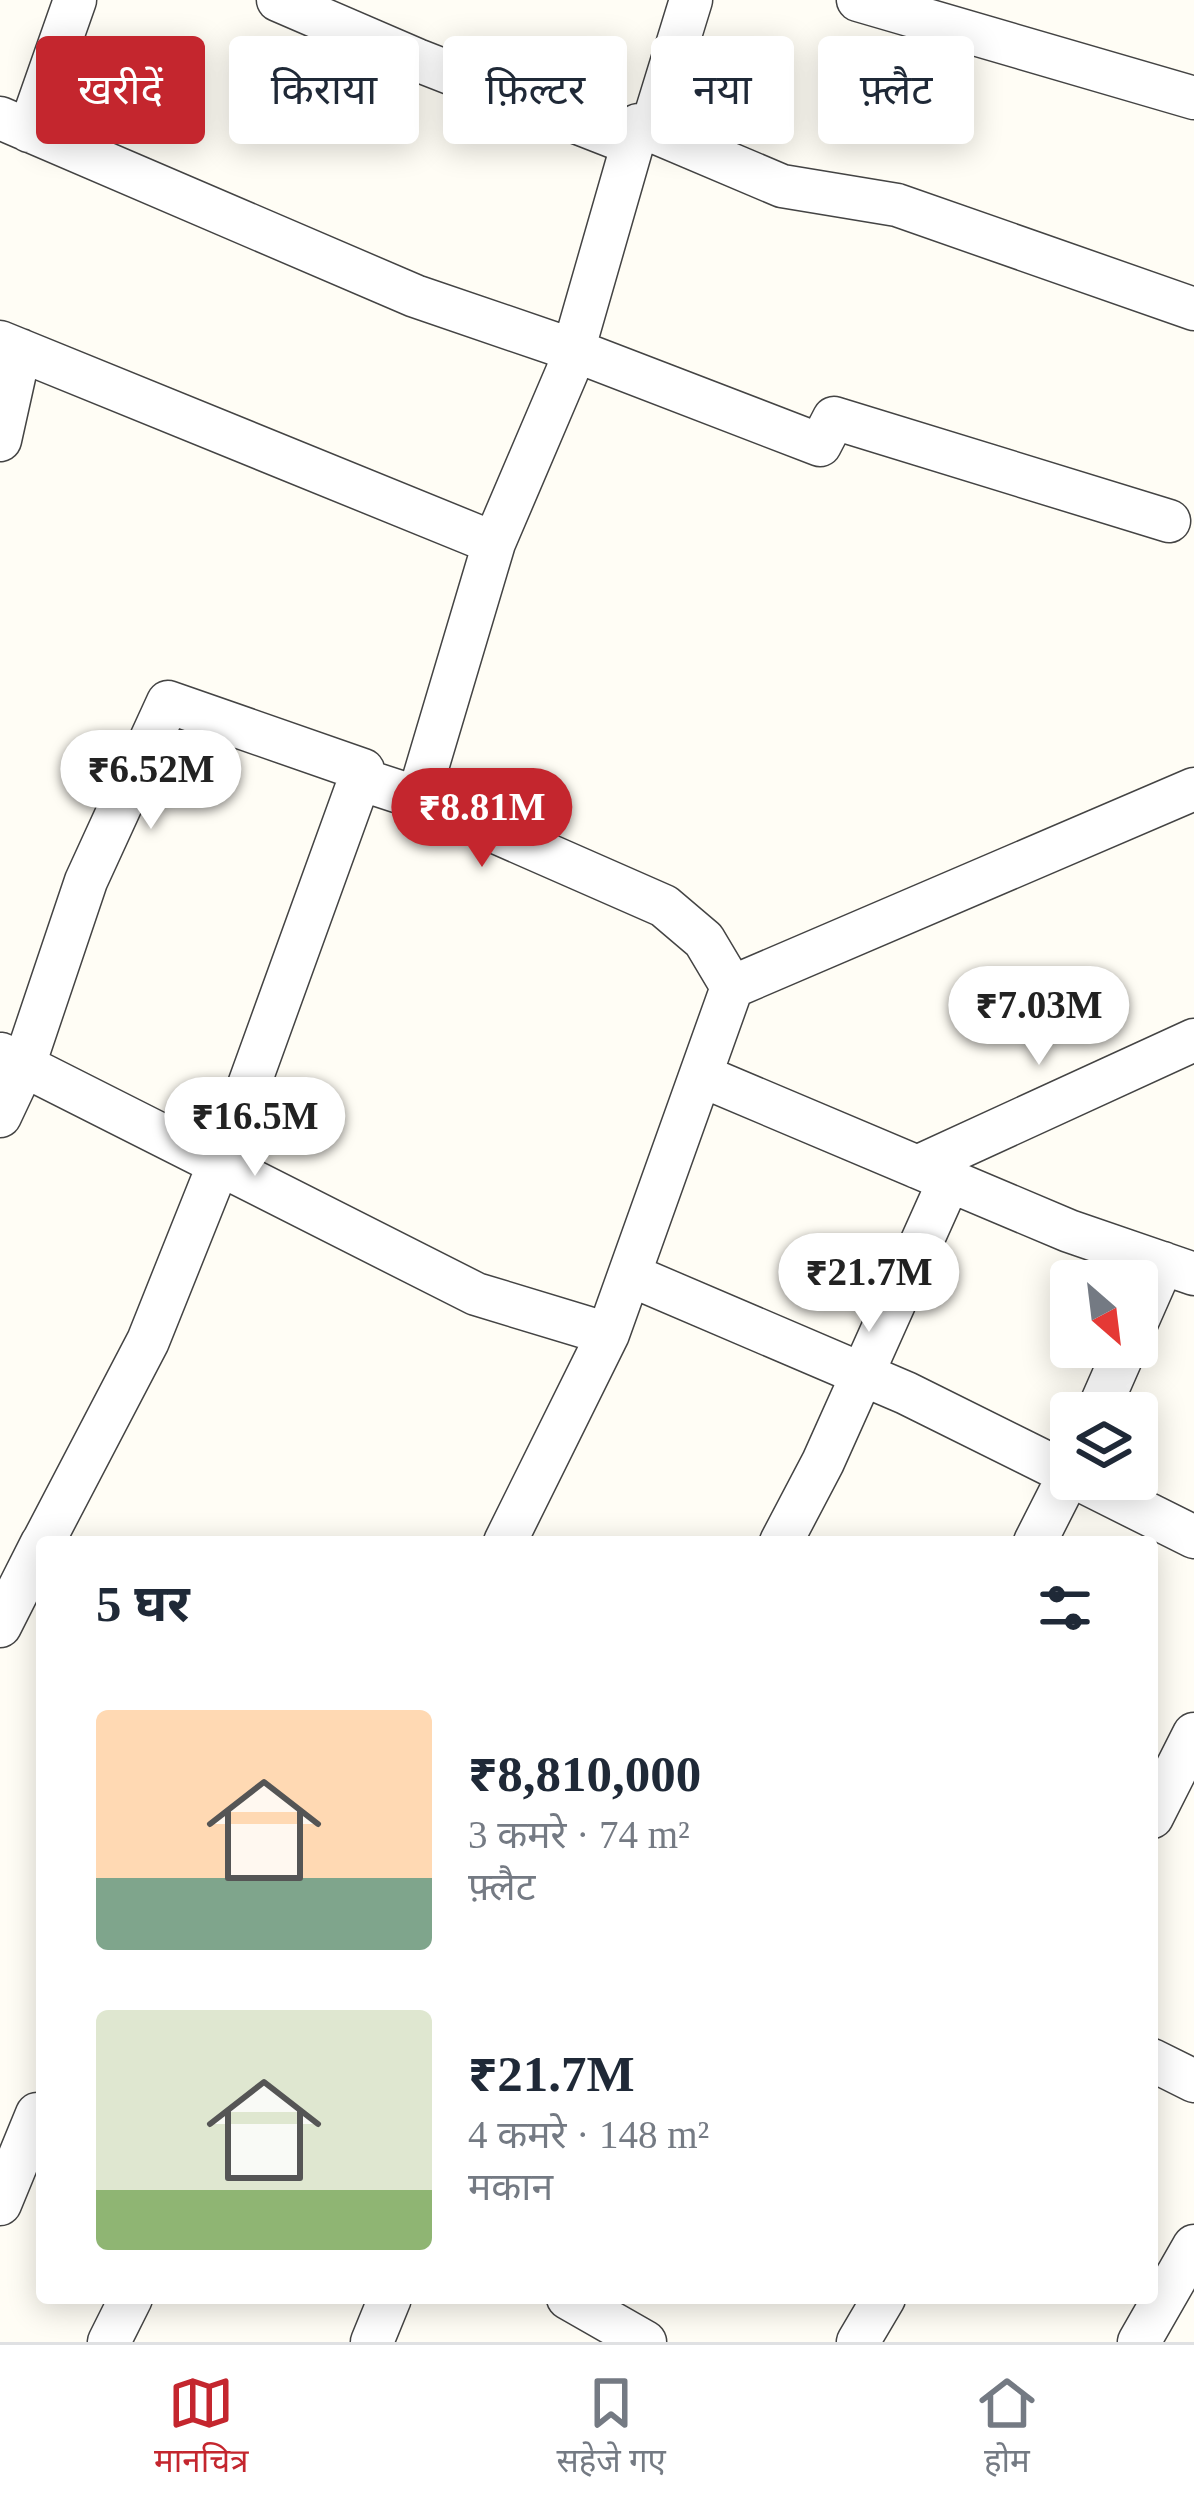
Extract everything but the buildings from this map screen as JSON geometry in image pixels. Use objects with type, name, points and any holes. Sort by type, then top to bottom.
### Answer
[{"type":"street","points":[[75,0],[15,124],[415,296],[573,350],[820,445],[834,418],[1169,521]]},
{"type":"street","points":[[278,0],[417,60],[782,186],[897,205],[1194,309]]},
{"type":"street","points":[[418,798],[494,543],[573,350],[691,0]]},
{"type":"street","points":[[858,0],[1194,98]]},
{"type":"street","points":[[0,440],[10,346],[494,543]]},
{"type":"street","points":[[0,1116],[12,1059],[168,702],[363,770],[148,1341],[46,1536]]},
{"type":"street","points":[[360,778],[418,798],[664,906],[704,940],[731,987],[608,1334],[509,1536]]},
{"type":"street","points":[[731,987],[1194,789]]},
{"type":"street","points":[[784,1536],[862,1374],[933,1174],[1194,1040]]},
{"type":"street","points":[[12,1059],[476,1294],[608,1334]]},
{"type":"street","points":[[702,1076],[1069,1231],[1179,1269],[1158,1296]]},
{"type":"street","points":[[630,1275],[862,1374],[1050,1464]]},
{"type":"street","points":[[1038,1536],[1058,1500]]},
{"type":"street","points":[[1121,1500],[1194,1537]]},
{"type":"street","points":[[0,1626],[36,1555]]},
{"type":"street","points":[[1158,1805],[1194,1734]]},
{"type":"street","points":[[1158,2063],[1194,2080]]},
{"type":"street","points":[[0,2204],[24,2114]]},
{"type":"street","points":[[1139,2342],[1194,2246]]},
{"type":"street","points":[[109,2342],[128,2304]]},
{"type":"street","points":[[372,2342],[388,2304]]},
{"type":"street","points":[[580,2304],[622,2326]]},
{"type":"street","points":[[858,2342],[880,2304]]}]
